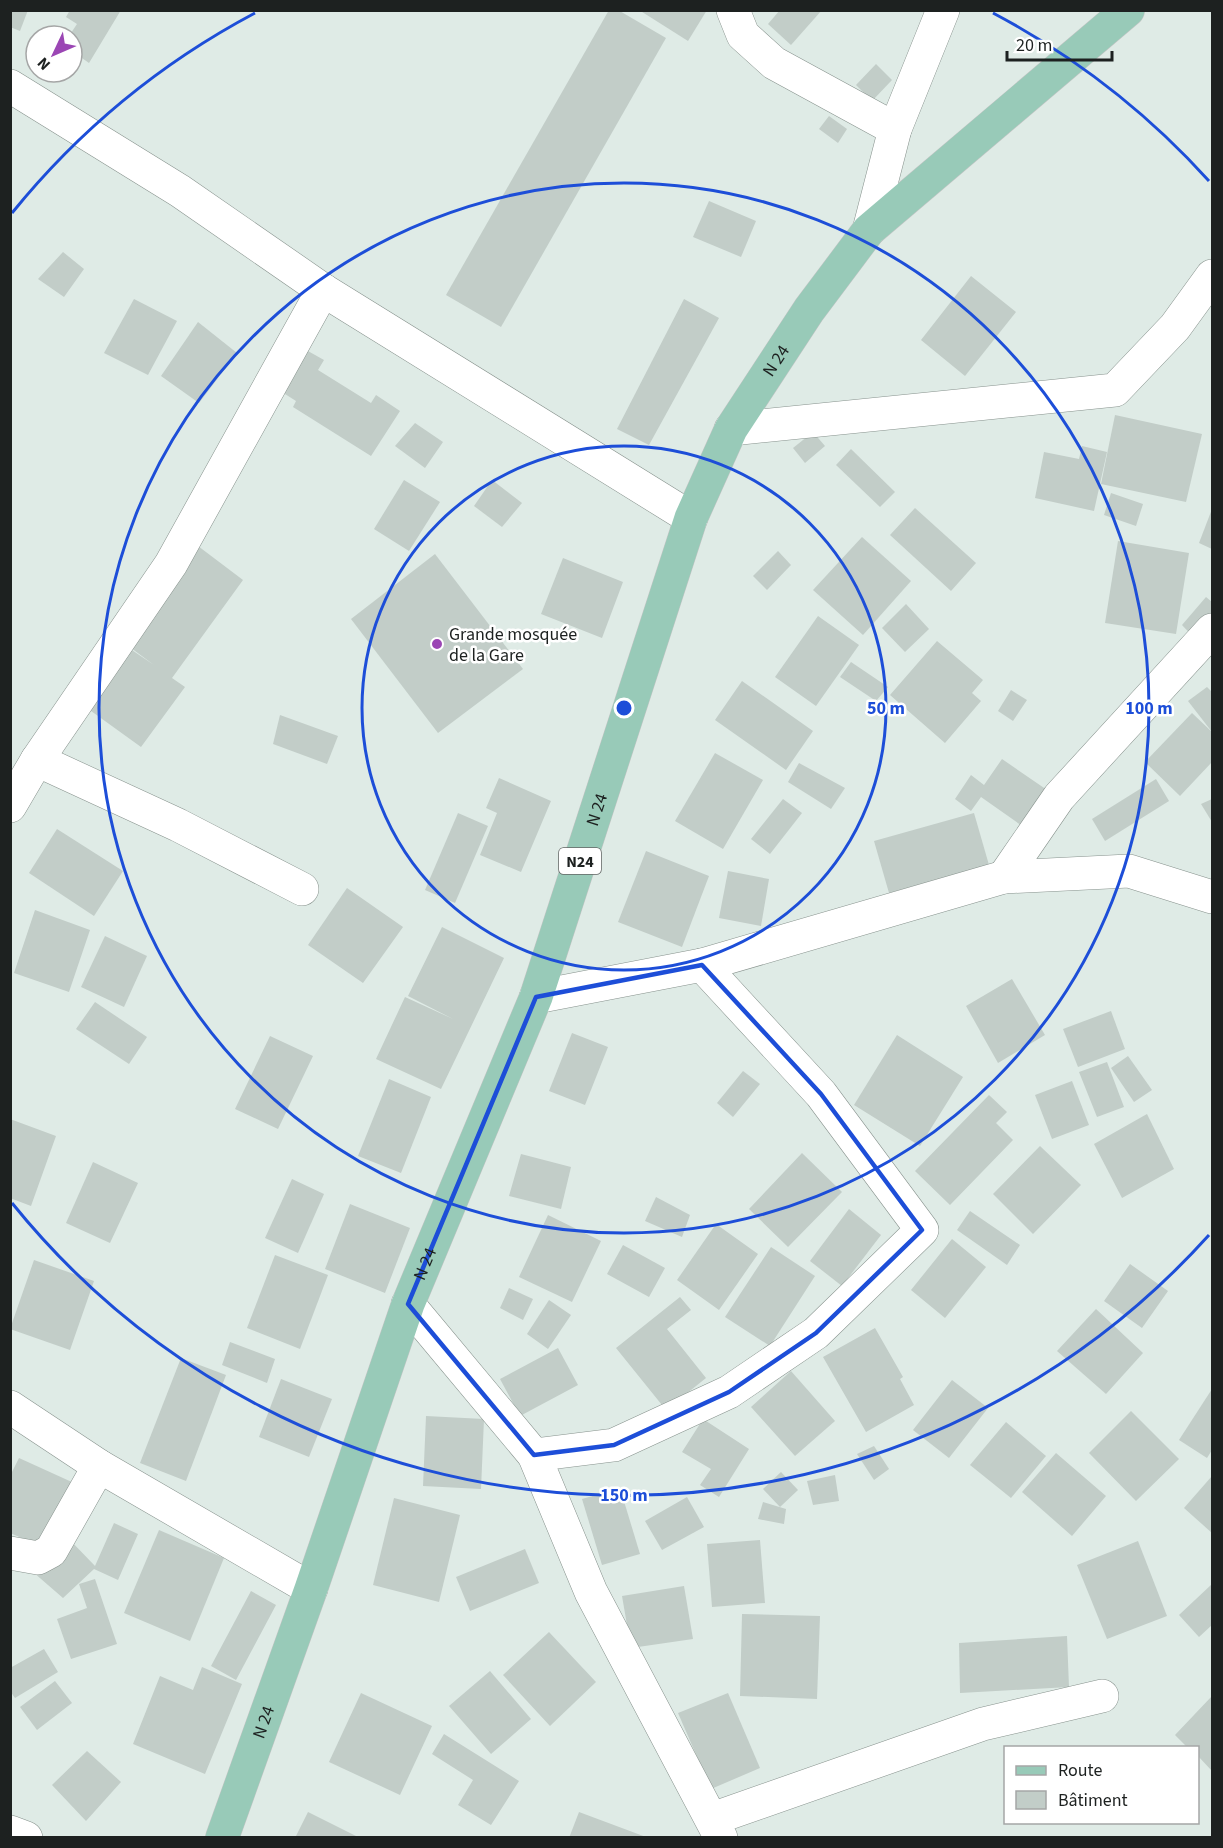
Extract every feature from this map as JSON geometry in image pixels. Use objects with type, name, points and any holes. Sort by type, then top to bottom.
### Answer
[{"type":"main road","name":"N 24","points":[[222,1838],[311,1589],[408,1304],[536,997],[691,518],[731,429],[809,310],[869,230],[1128,10]]},
{"type":"street","points":[[733,10],[743,34],[774,63],[895,129]]},
{"type":"street","points":[[869,230],[895,129],[943,10]]},
{"type":"street","points":[[10,86],[180,192],[323,290],[691,518]]},
{"type":"street","points":[[731,429],[1115,390],[1175,327],[1212,276]]},
{"type":"street","points":[[10,806],[37,760],[171,564],[323,290]]},
{"type":"street","points":[[1004,877],[1059,797],[1212,630]]},
{"type":"street","points":[[37,760],[178,825],[302,889]]},
{"type":"street","points":[[536,997],[702,965],[1004,877],[1129,872],[1212,897]]},
{"type":"street","points":[[534,1455],[614,1445],[729,1392],[816,1333],[922,1230],[821,1094],[702,965]]},
{"type":"street","points":[[408,1304],[534,1455],[591,1592],[716,1828],[983,1724],[1102,1696]]},
{"type":"street","points":[[10,1407],[99,1466],[311,1589]]},
{"type":"street","points":[[10,1553],[38,1558],[51,1551],[99,1466]]},
{"type":"street","points":[[10,1832],[26,1838]]},
{"type":"highlighted area","points":[[702,965],[821,1094],[922,1230],[816,1333],[729,1392],[614,1445],[534,1455],[408,1304],[536,997]]},
{"type":"building","points":[[10,10],[28,10],[20,31],[10,27]]},
{"type":"building","points":[[70,10],[121,10],[89,63],[84,59],[84,24],[77,24],[66,17]]},
{"type":"building","points":[[609,10],[618,10],[666,38],[501,327],[446,295]]},
{"type":"building","points":[[639,10],[707,10],[688,41]]},
{"type":"building","points":[[780,10],[822,10],[791,45],[768,24]]},
{"type":"building","points":[[876,64],[892,80],[872,101],[856,85]]},
{"type":"building","points":[[829,116],[847,129],[838,143],[819,129]]},
{"type":"building","points":[[709,201],[756,221],[741,257],[693,237]]},
{"type":"building","points":[[63,252],[84,269],[64,297],[38,279]]},
{"type":"building","points":[[971,276],[1016,312],[965,376],[921,340]]},
{"type":"building","points":[[134,299],[177,321],[148,375],[104,353]]},
{"type":"building","points":[[684,299],[719,318],[649,445],[617,429]]},
{"type":"building","points":[[198,322],[237,353],[199,403],[161,376]]},
{"type":"building","points":[[299,346],[324,360],[318,370],[371,403],[376,395],[400,411],[371,456],[293,407],[296,401],[274,387]]},
{"type":"building","points":[[1115,415],[1202,434],[1186,502],[1101,484]]},
{"type":"building","points":[[415,423],[443,442],[425,468],[395,446]]},
{"type":"building","points":[[813,432],[825,446],[805,463],[793,448]]},
{"type":"building","points":[[1082,446],[1107,452],[1094,511],[1035,498],[1044,452],[1079,459]]},
{"type":"building","points":[[851,449],[895,492],[880,507],[836,465]]},
{"type":"building","points":[[404,480],[440,502],[409,551],[374,529]]},
{"type":"building","points":[[492,480],[522,503],[502,527],[474,506]]},
{"type":"building","points":[[1111,493],[1143,504],[1136,526],[1104,515]]},
{"type":"building","points":[[915,508],[976,563],[951,591],[890,535]]},
{"type":"building","points":[[1212,509],[1212,549],[1199,543]]},
{"type":"building","points":[[862,537],[911,581],[863,635],[813,590]]},
{"type":"building","points":[[1118,541],[1189,553],[1176,634],[1105,623]]},
{"type":"building","points":[[198,546],[243,580],[172,678],[185,687],[141,747],[80,703],[120,642],[154,665],[127,645]]},
{"type":"building","points":[[778,551],[791,565],[767,590],[753,576]]},
{"type":"building","name":"Grande mosquée de la Gare","points":[[435,554],[523,669],[438,733],[351,619]]},
{"type":"building","points":[[563,558],[623,582],[602,638],[541,614]]},
{"type":"building","points":[[1206,597],[1212,602],[1212,628],[1199,643],[1182,625]]},
{"type":"building","points":[[906,604],[929,629],[905,652],[882,628]]},
{"type":"building","points":[[818,616],[859,645],[816,706],[775,677]]},
{"type":"building","points":[[937,641],[983,680],[972,693],[981,701],[945,743],[890,695]]},
{"type":"building","points":[[851,662],[888,687],[876,701],[840,677]]},
{"type":"building","points":[[742,681],[813,731],[786,770],[715,720]]},
{"type":"building","points":[[1207,687],[1212,692],[1212,732],[1188,701]]},
{"type":"building","points":[[1011,690],[1027,700],[1013,721],[998,711]]},
{"type":"building","points":[[1192,713],[1212,732],[1212,762],[1180,796],[1145,762]]},
{"type":"building","points":[[280,715],[338,736],[327,764],[273,744]]},
{"type":"building","points":[[715,753],[763,780],[723,849],[675,821]]},
{"type":"building","points":[[1002,759],[1050,792],[1025,828],[981,797],[971,811],[955,799],[971,775],[984,785]]},
{"type":"building","points":[[799,763],[845,788],[831,809],[788,782]]},
{"type":"building","points":[[499,778],[551,801],[521,872],[480,855],[497,813],[486,808]]},
{"type":"building","points":[[1156,779],[1169,801],[1105,841],[1092,819]]},
{"type":"building","points":[[783,799],[802,813],[770,854],[751,839]]},
{"type":"building","points":[[1212,799],[1212,822],[1201,804]]},
{"type":"building","points":[[458,813],[488,826],[455,903],[425,890]]},
{"type":"building","points":[[974,813],[989,865],[889,893],[874,841]]},
{"type":"building","points":[[57,829],[123,871],[94,916],[29,873]]},
{"type":"building","points":[[646,851],[709,876],[682,947],[618,922]]},
{"type":"building","points":[[728,871],[769,879],[761,926],[719,918]]},
{"type":"building","points":[[347,888],[403,927],[363,983],[308,945]]},
{"type":"building","points":[[35,910],[90,930],[69,992],[14,973]]},
{"type":"building","points":[[442,927],[504,958],[441,1089],[376,1059],[405,997],[453,1019],[408,996]]},
{"type":"building","points":[[105,936],[147,956],[124,1007],[81,987]]},
{"type":"building","points":[[1012,979],[1045,1035],[998,1063],[966,1006]]},
{"type":"building","points":[[95,1002],[147,1037],[129,1064],[76,1029]]},
{"type":"building","points":[[1111,1011],[1125,1049],[1078,1067],[1063,1029]]},
{"type":"building","points":[[572,1033],[608,1047],[585,1105],[549,1091]]},
{"type":"building","points":[[897,1035],[963,1077],[920,1146],[854,1105]]},
{"type":"building","points":[[270,1036],[313,1056],[278,1129],[235,1109]]},
{"type":"building","points":[[1128,1056],[1152,1090],[1134,1102],[1111,1068]]},
{"type":"building","points":[[1107,1062],[1124,1107],[1097,1117],[1079,1072]]},
{"type":"building","points":[[743,1071],[760,1084],[733,1117],[717,1103]]},
{"type":"building","points":[[389,1079],[431,1097],[401,1173],[358,1156]]},
{"type":"building","points":[[1072,1081],[1089,1125],[1052,1139],[1035,1095]]},
{"type":"building","points":[[989,1095],[1007,1112],[996,1123],[1013,1140],[950,1205],[915,1171]]},
{"type":"building","points":[[1147,1114],[1174,1169],[1122,1198],[1094,1144]]},
{"type":"building","points":[[10,1119],[56,1136],[31,1206],[10,1198]]},
{"type":"building","points":[[1040,1146],[1081,1185],[1033,1234],[993,1194]]},
{"type":"building","points":[[802,1153],[842,1192],[788,1247],[749,1209]]},
{"type":"building","points":[[521,1154],[571,1167],[561,1209],[509,1196]]},
{"type":"building","points":[[93,1162],[138,1183],[110,1243],[66,1223]]},
{"type":"building","points":[[292,1179],[324,1194],[298,1253],[265,1238]]},
{"type":"building","points":[[656,1197],[690,1215],[682,1237],[645,1221]]},
{"type":"building","points":[[350,1204],[410,1228],[385,1293],[325,1269]]},
{"type":"building","points":[[849,1209],[881,1235],[842,1286],[810,1261]]},
{"type":"building","points":[[970,1211],[1020,1245],[1007,1265],[957,1230]]},
{"type":"building","points":[[548,1215],[601,1241],[572,1302],[519,1277]]},
{"type":"building","points":[[716,1224],[758,1254],[719,1310],[677,1280]]},
{"type":"building","points":[[952,1239],[986,1267],[945,1318],[911,1290]]},
{"type":"building","points":[[623,1245],[665,1268],[649,1297],[607,1274]]},
{"type":"building","points":[[771,1247],[815,1276],[770,1346],[725,1317]]},
{"type":"building","points":[[275,1255],[328,1275],[300,1349],[247,1328]]},
{"type":"building","points":[[34,1260],[94,1281],[70,1350],[10,1329]]},
{"type":"building","points":[[1130,1264],[1168,1291],[1142,1328],[1104,1301]]},
{"type":"building","points":[[509,1288],[533,1299],[523,1320],[500,1308]]},
{"type":"building","points":[[680,1297],[691,1310],[667,1329],[706,1378],[666,1410],[616,1348]]},
{"type":"building","points":[[549,1300],[571,1315],[548,1349],[527,1334]]},
{"type":"building","points":[[1096,1309],[1143,1353],[1106,1394],[1057,1351]]},
{"type":"building","points":[[875,1328],[903,1377],[900,1379],[914,1405],[866,1432],[823,1357]]},
{"type":"building","points":[[230,1342],[275,1359],[267,1383],[222,1365]]},
{"type":"building","points":[[558,1348],[578,1385],[520,1416],[500,1379]]},
{"type":"building","points":[[181,1358],[226,1375],[186,1481],[140,1463]]},
{"type":"building","points":[[791,1371],[835,1421],[795,1456],[751,1407]]},
{"type":"building","points":[[281,1379],[332,1399],[309,1457],[259,1437]]},
{"type":"building","points":[[952,1380],[988,1408],[949,1458],[913,1430]]},
{"type":"building","points":[[1212,1389],[1212,1450],[1207,1458],[1179,1440]]},
{"type":"building","points":[[1131,1411],[1179,1459],[1136,1501],[1089,1453]]},
{"type":"building","points":[[426,1416],[484,1419],[481,1489],[423,1486]]},
{"type":"building","points":[[703,1419],[749,1449],[719,1497],[700,1485],[711,1469],[682,1452]]},
{"type":"building","points":[[1006,1422],[1046,1456],[1011,1498],[970,1465]]},
{"type":"building","points":[[874,1446],[889,1469],[874,1480],[857,1454]]},
{"type":"building","points":[[1056,1453],[1106,1496],[1072,1536],[1022,1492]]},
{"type":"building","points":[[19,1458],[74,1483],[45,1548],[10,1533],[10,1476]]},
{"type":"building","points":[[781,1472],[798,1490],[780,1507],[763,1489]]},
{"type":"building","points":[[835,1475],[839,1501],[813,1505],[807,1481]]},
{"type":"building","points":[[1212,1476],[1212,1533],[1184,1508]]},
{"type":"building","points":[[620,1488],[640,1554],[602,1565],[582,1499]]},
{"type":"building","points":[[687,1497],[704,1527],[662,1550],[645,1521]]},
{"type":"building","points":[[394,1498],[460,1515],[439,1602],[373,1585]]},
{"type":"building","points":[[763,1502],[786,1509],[784,1524],[758,1519]]},
{"type":"building","points":[[114,1523],[138,1534],[118,1580],[94,1569],[63,1598],[33,1572],[68,1538],[95,1566]]},
{"type":"building","points":[[159,1530],[224,1558],[190,1641],[124,1613]]},
{"type":"building","points":[[760,1540],[765,1603],[712,1607],[707,1544]]},
{"type":"building","points":[[1138,1541],[1167,1616],[1107,1639],[1077,1565]]},
{"type":"building","points":[[525,1549],[539,1583],[470,1611],[456,1577]]},
{"type":"building","points":[[95,1579],[117,1644],[71,1659],[57,1619],[87,1608],[79,1584]]},
{"type":"building","points":[[1212,1584],[1212,1625],[1199,1637],[1179,1615]]},
{"type":"building","points":[[684,1586],[693,1639],[631,1648],[622,1596]]},
{"type":"building","points":[[251,1591],[276,1605],[236,1680],[211,1666]]},
{"type":"building","points":[[742,1614],[820,1616],[817,1699],[740,1696]]},
{"type":"building","points":[[549,1632],[596,1682],[550,1726],[503,1675]]},
{"type":"building","points":[[1067,1636],[1069,1687],[960,1693],[959,1643]]},
{"type":"building","points":[[44,1649],[58,1672],[15,1698],[10,1691],[10,1668]]},
{"type":"building","points":[[202,1667],[242,1684],[205,1774],[133,1744],[160,1676],[193,1690]]},
{"type":"building","points":[[490,1671],[531,1719],[491,1754],[449,1706]]},
{"type":"building","points":[[55,1681],[72,1703],[37,1730],[20,1707]]},
{"type":"building","points":[[361,1693],[432,1726],[400,1795],[329,1762]]},
{"type":"building","points":[[728,1693],[760,1768],[711,1789],[678,1713]]},
{"type":"building","points":[[1212,1696],[1212,1771],[1199,1757],[1199,1746],[1186,1746],[1175,1735]]},
{"type":"building","points":[[444,1734],[519,1781],[491,1825],[458,1805],[473,1780],[432,1754]]},
{"type":"building","points":[[87,1751],[121,1782],[86,1821],[52,1785]]},
{"type":"building","points":[[308,1812],[360,1838],[295,1838]]},
{"type":"building","points":[[579,1812],[646,1837],[646,1838],[569,1838]]},
{"type":"place","name":"Grande mosquée de la Gare","points":[[437,644]]}]
